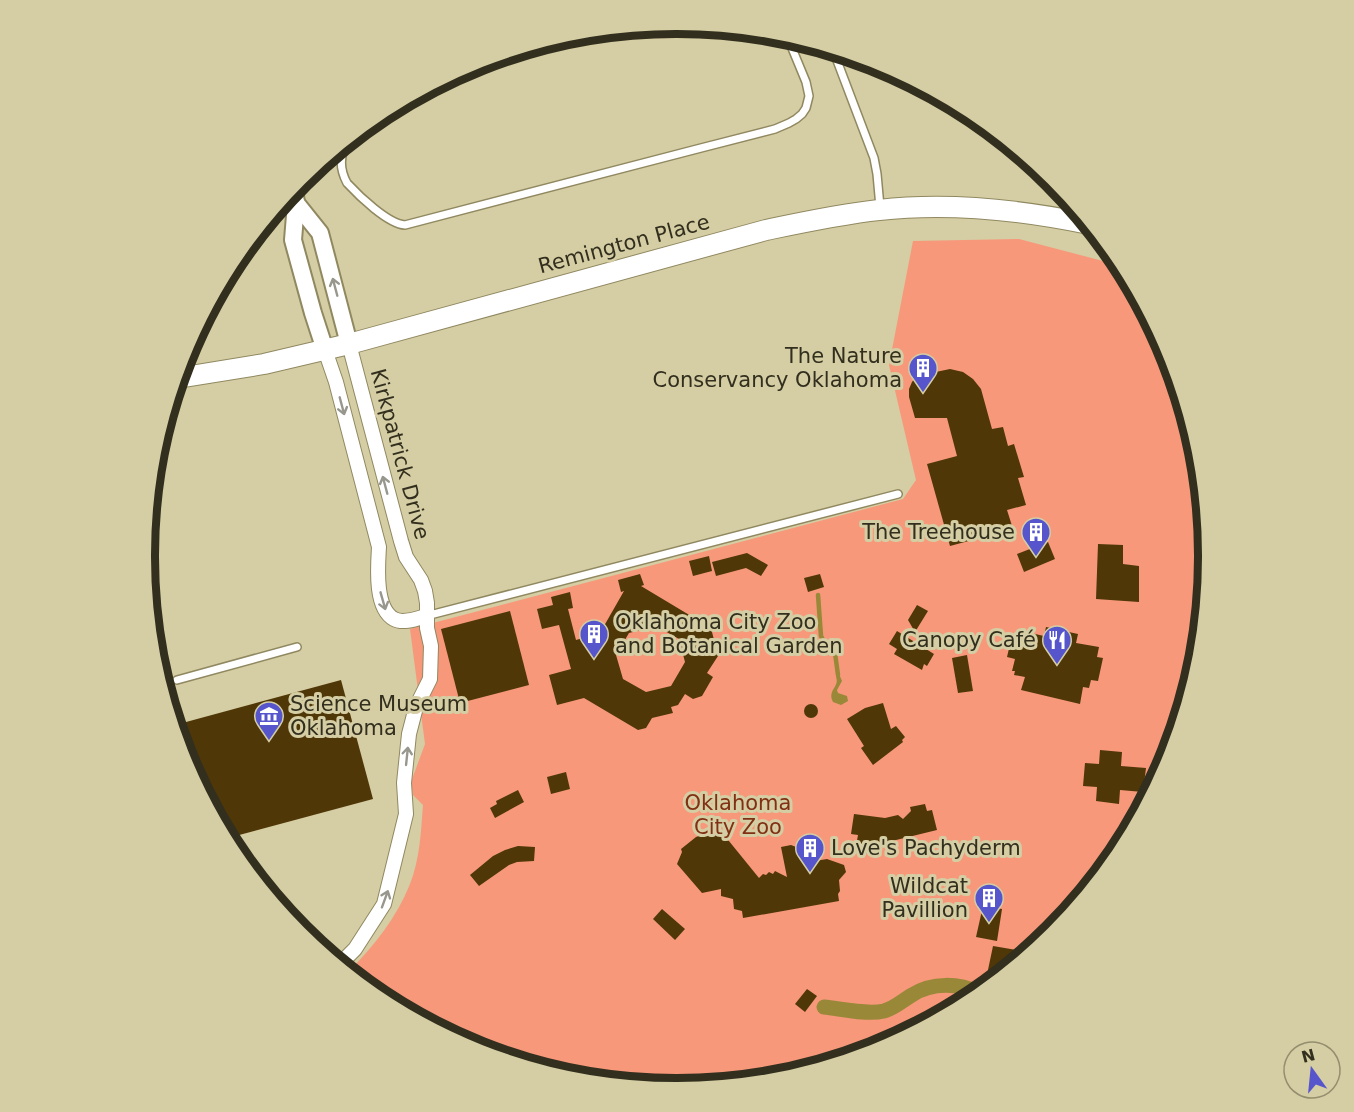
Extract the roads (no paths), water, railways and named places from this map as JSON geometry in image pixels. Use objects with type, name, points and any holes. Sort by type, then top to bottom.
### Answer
[{"type":"main road","name":"Remington Place","points":[[187,376],[264,364],[325,350],[766,230],[823,218],[915,207],[1000,210],[1077,221]]},
{"type":"street","points":[[297,199],[320,233],[349,344]]},
{"type":"street","points":[[295,201],[293,240],[325,350]]},
{"type":"street","name":"Kirkpatrick Drive","points":[[325,350],[336,382],[379,546],[377,574],[381,597],[386,612],[395,620],[413,620],[426,616],[425,591],[400,541],[349,344]]},
{"type":"street","points":[[346,958],[355,949],[384,904],[406,814],[404,783],[409,734],[416,707],[430,679],[431,646],[426,616]]},
{"type":"lane","points":[[341,158],[347,183],[386,218],[398,225],[405,225],[775,129],[789,123],[802,114],[809,96],[806,82],[792,48]]},
{"type":"lane","points":[[837,59],[874,158],[880,210]]},
{"type":"lane","points":[[426,616],[898,494]]},
{"type":"lane","points":[[177,680],[297,647]]},
{"type":"waterway","points":[[818,595],[821,636],[825,644],[835,653],[838,675]]},
{"type":"waterway","points":[[824,1007],[877,1012],[895,1006],[928,988],[946,985],[968,989]]},
{"type":"place","name":"The Nature Conservancy Oklahoma","points":[[923,394]]},
{"type":"place","name":"The Treehouse","points":[[1036,558]]},
{"type":"place","name":"Oklahoma City Zoo and Botanical Garden","points":[[594,660]]},
{"type":"place","name":"Canopy Café","points":[[1057,666]]},
{"type":"place","name":"Science Museum Oklahoma","points":[[269,742]]},
{"type":"place","name":"Love's Pachyderm","points":[[810,874]]},
{"type":"place","name":"Wildcat Pavillion","points":[[989,924]]},
{"type":"park label","name":"Oklahoma City Zoo","points":[[738,815]]}]
